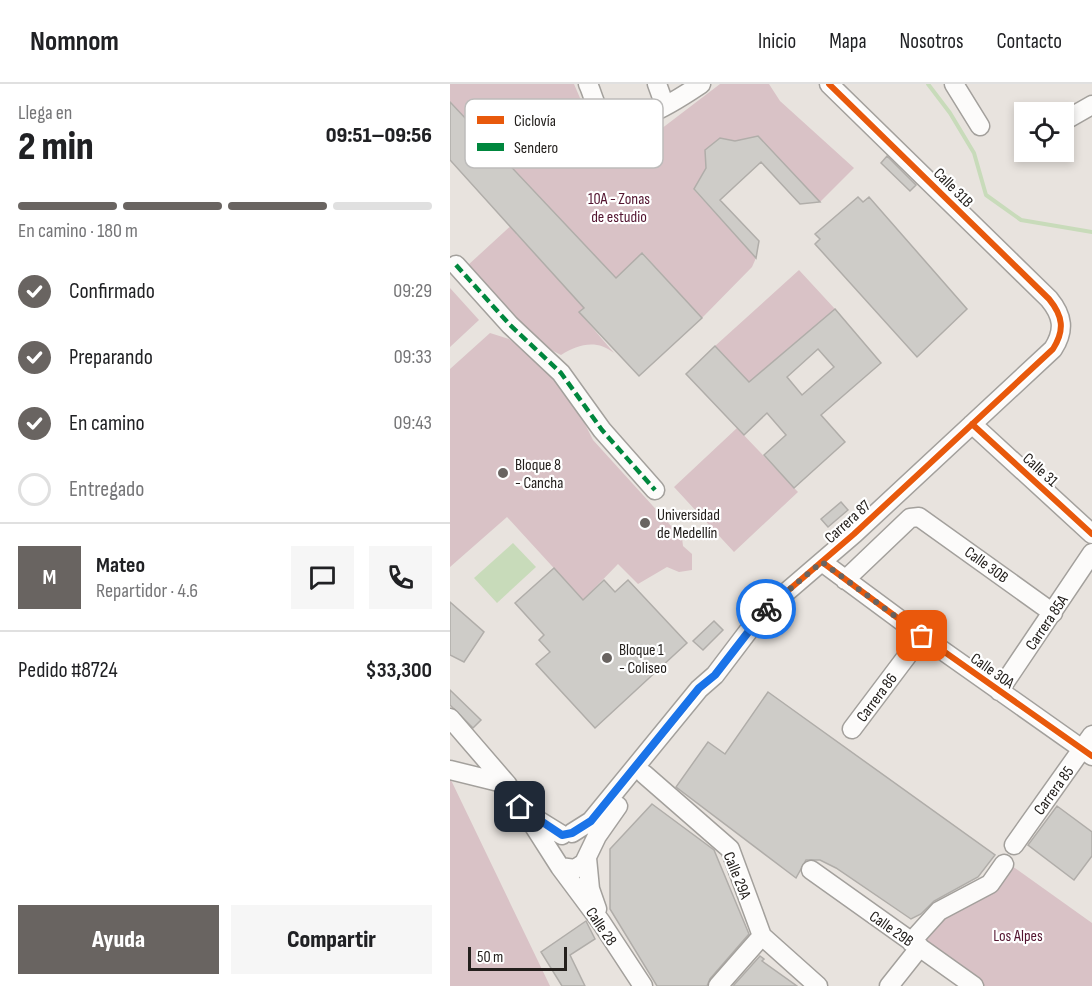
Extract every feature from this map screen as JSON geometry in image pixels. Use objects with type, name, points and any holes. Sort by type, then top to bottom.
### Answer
[{"type":"street","points":[[588,84],[594,99]]},
{"type":"street","points":[[657,84],[662,99]]},
{"type":"street","points":[[663,100],[665,106],[701,84]]},
{"type":"street","name":"Calle 31B","points":[[829,84],[1049,298],[1058,312]]},
{"type":"street","points":[[961,87],[980,126]]},
{"type":"street","points":[[1074,115],[1092,105]]},
{"type":"street","points":[[456,265],[504,319],[561,373],[602,430],[655,490]]},
{"type":"street","name":"Carrera 87","points":[[587,856],[605,823],[706,694],[715,675],[762,613],[822,562],[1053,349],[1062,329],[1058,312]]},
{"type":"street","name":"Calle 31","points":[[972,424],[1092,534]]},
{"type":"street","name":"Calle 30B","points":[[845,580],[910,518],[919,517],[1053,613]]},
{"type":"street","name":"Carrera 85A","points":[[999,691],[1092,553]]},
{"type":"street","name":"Calle 30A","points":[[822,562],[999,691],[1089,747]]},
{"type":"street","name":"Carrera 86","points":[[852,729],[922,636]]},
{"type":"street","name":"Carrera 87","points":[[567,834],[591,821],[699,688],[715,675]]},
{"type":"street","name":"Calle 28","points":[[450,718],[507,784],[556,862],[601,922],[643,986]]},
{"type":"street","name":"Carrera 85","points":[[1014,844],[1089,747]]},
{"type":"street","points":[[450,770],[507,784]]},
{"type":"street","name":"Calle 29A","points":[[644,774],[730,849],[762,936],[818,986]]},
{"type":"street","points":[[520,807],[585,842],[590,888],[601,922]]},
{"type":"street","points":[[567,834],[552,847],[556,862],[575,869],[587,856]]},
{"type":"street","points":[[889,986],[939,911],[990,884],[1004,864]]},
{"type":"street","name":"Calle 29B","points":[[811,870],[974,986]]},
{"type":"street","points":[[718,986],[762,936]]},
{"type":"green space","points":[[450,84],[574,84],[580,99],[465,99],[465,122],[450,102]]},
{"type":"green space","name":"10A - Zonas de estudio","points":[[720,84],[769,84],[780,101],[854,168],[820,202],[758,137],[735,141],[720,138],[705,150],[706,168],[694,190],[756,258],[752,267],[702,318],[643,253],[616,278],[512,168],[663,168],[663,127]]},
{"type":"green space","points":[[515,222],[521,229],[516,234],[585,307],[580,313],[614,353],[594,345],[574,348],[561,355],[548,348],[523,328],[467,266]]},
{"type":"green space","points":[[799,270],[835,309],[749,382],[715,346]]},
{"type":"green space","points":[[450,288],[479,320],[450,347]]},
{"type":"green space","points":[[490,333],[509,339],[540,362],[575,404],[593,440],[682,538],[683,546],[692,554],[692,570],[679,572],[667,567],[638,584],[618,564],[583,600],[507,517],[450,567],[450,369]]},
{"type":"green space","points":[[737,428],[798,492],[734,552],[674,487]]},
{"type":"green space","points":[[450,778],[550,986],[450,986]]},
{"type":"green space","name":"Los Alpes","points":[[1012,866],[1092,923],[1092,986],[984,986],[922,942],[939,920]]},
{"type":"shaded area","points":[[513,543],[536,567],[497,603],[474,578]]},
{"type":"building","points":[[450,102],[465,118],[465,168],[512,168],[616,278],[642,253],[702,318],[639,376],[579,312],[584,308],[450,160]]},
{"type":"building","points":[[758,136],[820,202],[800,204],[761,162],[720,200],[759,241],[756,258],[694,189],[706,168],[705,150],[720,138],[735,141]]},
{"type":"building","points":[[887,156],[916,185],[910,191],[881,163]]},
{"type":"building","points":[[858,197],[863,202],[869,197],[967,309],[917,357],[815,244],[820,239],[815,234]]},
{"type":"building","points":[[835,309],[881,363],[821,415],[845,442],[794,488],[764,455],[786,435],[767,413],[744,435],[686,374],[715,346],[749,382]],"holes":[[[818,349],[834,367],[802,395],[787,377]]]},
{"type":"building","points":[[841,502],[848,510],[828,527],[821,519]]},
{"type":"building","name":"Bloque 1 - Coliseo","points":[[554,568],[583,600],[604,580],[615,592],[628,580],[687,643],[595,728],[536,664],[550,652],[539,640],[544,635],[515,603]]},
{"type":"building","points":[[450,602],[484,632],[464,662],[450,655]]},
{"type":"building","points":[[714,621],[723,630],[703,650],[693,641]]},
{"type":"building","points":[[450,690],[481,720],[473,728],[450,705]]},
{"type":"building","points":[[768,692],[995,855],[978,877],[934,901],[921,914],[911,919],[836,868],[820,860],[806,860],[796,878],[676,787],[708,742],[725,754]]},
{"type":"building","points":[[652,804],[714,850],[749,934],[710,979],[707,986],[657,986],[610,909],[610,849]]},
{"type":"building","points":[[1057,806],[1092,832],[1092,856],[1074,880],[1028,845]]},
{"type":"building","points":[[586,921],[595,939],[570,955],[585,986],[562,986],[541,952]]},
{"type":"building","points":[[760,956],[764,959],[762,961],[797,986],[733,986]]},
{"type":"waterway","points":[[928,84],[950,113],[974,153],[986,195],[1021,220],[1092,232]]},
{"type":"marked path","points":[[456,265],[510,325],[561,373],[602,430],[655,490]]},
{"type":"cycle path","points":[[572,833],[591,821],[699,689],[715,675],[762,613],[854,534],[1053,349],[1057,342],[1061,329],[1060,317],[1049,299],[829,84]]},
{"type":"cycle path","points":[[972,424],[1092,534]]},
{"type":"cycle path","points":[[822,562],[1092,756]]},
{"type":"way so far","points":[[766,609],[822,562],[922,636]]},
{"type":"place","name":"Bloque 8 - Cancha","points":[[503,473]]},
{"type":"place","name":"Universidad de Medellín","points":[[645,523]]},
{"type":"place","name":"Bloque 1 - Coliseo","points":[[607,658]]},
{"type":"route","points":[[520,807],[531,817],[562,835],[572,833],[591,821],[699,688],[715,675],[766,609]]}]
